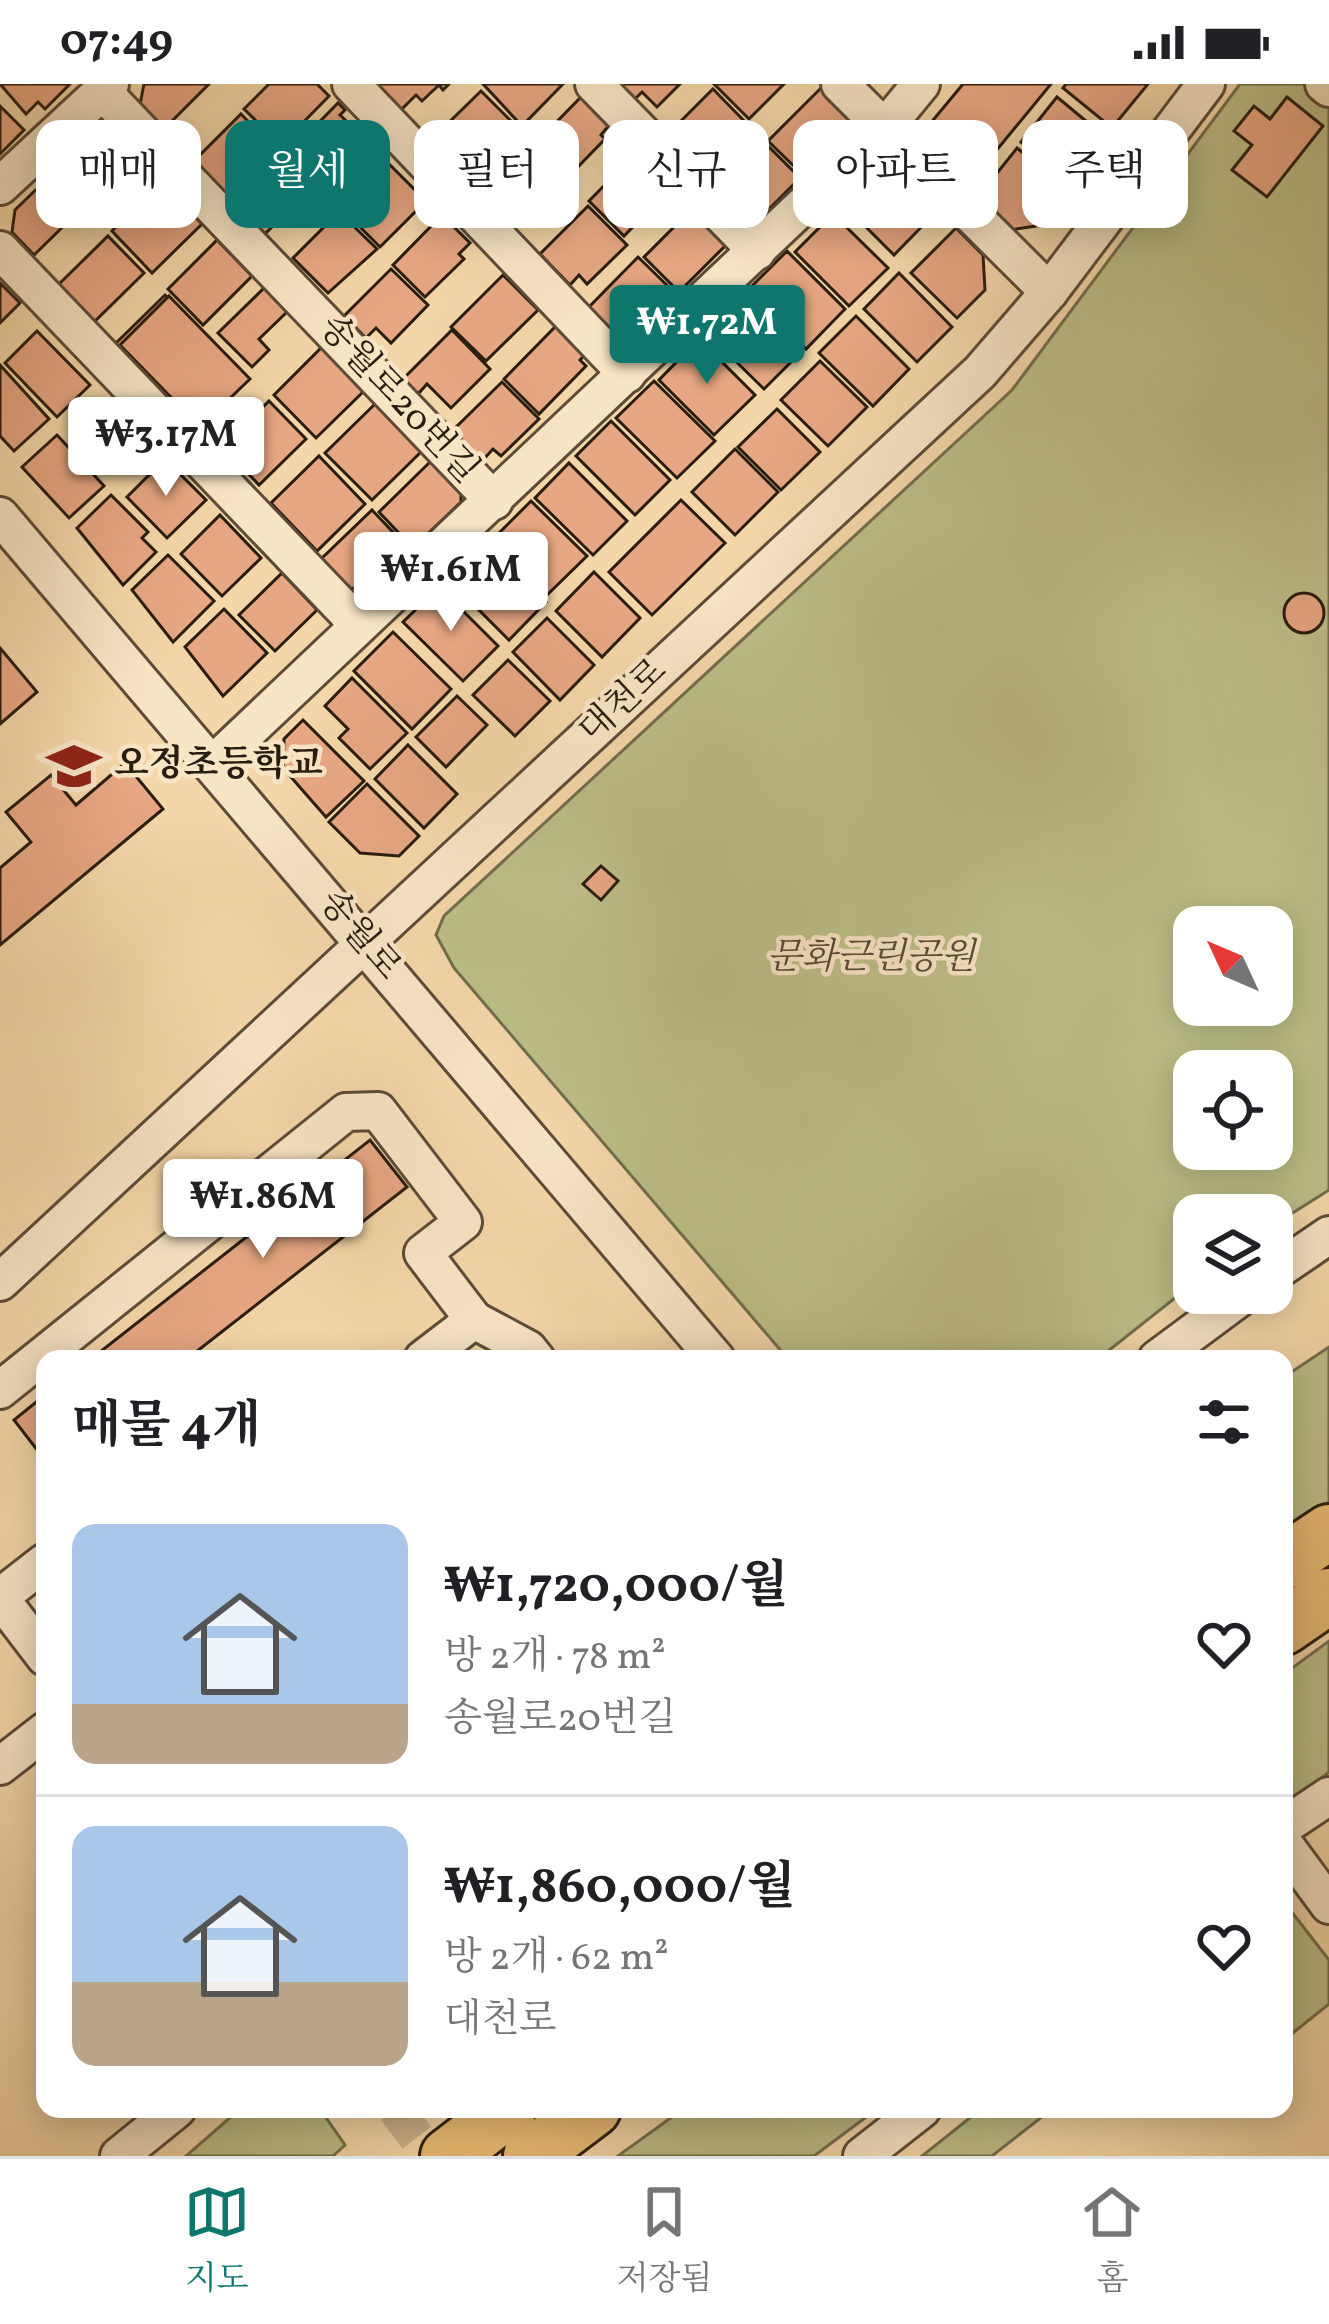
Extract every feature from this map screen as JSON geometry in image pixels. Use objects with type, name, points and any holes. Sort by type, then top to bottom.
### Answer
[{"type":"highway","points":[[1293,1556],[1329,1532]]},
{"type":"highway","points":[[1293,1622],[1329,1596]]},
{"type":"highway","points":[[448,2156],[497,2118]]},
{"type":"highway","points":[[530,2156],[581,2118]]},
{"type":"street","points":[[351,84],[627,374]]},
{"type":"street","points":[[594,84],[757,250]]},
{"type":"street","points":[[840,84],[875,120]]},
{"type":"street","name":"송월로20번길","points":[[891,120],[921,84]]},
{"type":"street","name":"대천로","points":[[0,1282],[980,372],[1049,292],[1206,84]]},
{"type":"street","points":[[0,186],[106,87]]},
{"type":"street","name":"송월로20번길","points":[[106,87],[494,501]]},
{"type":"street","name":"송월로20번길","points":[[214,763],[793,216]]},
{"type":"street","points":[[984,228],[1049,292]]},
{"type":"street","points":[[0,250],[359,625]]},
{"type":"street","name":"송월로","points":[[0,516],[708,1350]]},
{"type":"street","points":[[50,1350],[346,1112],[378,1111],[463,1222],[423,1253],[473,1320],[529,1350]]},
{"type":"street","points":[[1293,1260],[1329,1235]]},
{"type":"street","points":[[1169,1350],[1218,1314]]},
{"type":"street","points":[[435,1350],[473,1320]]},
{"type":"street","points":[[0,1390],[36,1361]]},
{"type":"street","points":[[36,1569],[0,1598],[36,1645]]},
{"type":"street","points":[[0,1766],[36,1737]]},
{"type":"street","points":[[1293,1820],[1329,1796]]},
{"type":"street","points":[[1293,1856],[1329,1905]]},
{"type":"street","points":[[119,2156],[166,2118]]},
{"type":"street","points":[[862,2156],[911,2118]]},
{"type":"green space","name":"문화근린공원","points":[[1240,84],[1329,84],[1329,1190],[1293,1213],[1293,1194],[1173,1194],[1173,1300],[1109,1350],[780,1350],[454,968],[436,935],[444,916],[1012,390],[1133,228],[1188,228],[1188,154]]},
{"type":"green space","points":[[1329,1347],[1329,1502],[1293,1527],[1293,1371]]},
{"type":"green space","points":[[1329,1641],[1329,1772],[1293,1799],[1293,1667]]},
{"type":"green space","points":[[1293,1914],[1329,1960],[1329,2004],[1293,2033]]},
{"type":"green space","points":[[230,2118],[326,2118],[345,2145],[333,2156],[186,2156]]},
{"type":"green space","points":[[671,2118],[865,2118],[814,2156],[618,2156]]},
{"type":"green space","points":[[970,2118],[1041,2118],[992,2156],[922,2156]]},
{"type":"building","points":[[0,84],[70,84],[45,109],[38,102],[26,114]]},
{"type":"building","points":[[144,84],[209,84],[173,120],[149,120],[139,110]]},
{"type":"building","points":[[269,84],[317,84],[329,96],[305,120],[255,120],[244,109]]},
{"type":"building","points":[[372,84],[449,84],[443,90],[439,85],[422,101],[416,95],[400,111]]},
{"type":"building","points":[[483,84],[563,84],[528,120],[516,120]]},
{"type":"building","points":[[614,84],[680,84],[657,107],[642,92],[632,102]]},
{"type":"building","points":[[714,84],[784,84],[749,119]]},
{"type":"building","points":[[963,84],[1051,84],[998,149],[998,120],[933,120]]},
{"type":"building","points":[[1066,84],[1148,84],[1119,120],[1102,120],[1063,88]]},
{"type":"building","points":[[821,88],[850,117],[793,120],[793,165],[769,140]]},
{"type":"building","points":[[713,89],[743,120],[682,120]]},
{"type":"building","points":[[481,91],[510,120],[451,120]]},
{"type":"building","points":[[583,95],[608,120],[603,120],[603,141],[579,166],[579,120],[558,120]]},
{"type":"building","points":[[1057,97],[1085,120],[1039,120]]},
{"type":"building","points":[[1287,97],[1323,126],[1267,197],[1232,170],[1252,145],[1234,131],[1254,106],[1270,119]]},
{"type":"building","points":[[338,103],[345,110],[340,115],[345,120],[321,120]]},
{"type":"building","points":[[0,106],[24,130],[0,154]]},
{"type":"building","points":[[225,130],[225,199],[201,176],[201,154]]},
{"type":"building","points":[[769,147],[793,171],[793,185],[769,209]]},
{"type":"building","points":[[1017,148],[1022,152],[1023,228],[1010,230],[998,218],[998,172]]},
{"type":"building","points":[[390,165],[414,189],[414,213],[380,247],[361,228],[390,228]]},
{"type":"building","points":[[603,187],[603,215],[589,201]]},
{"type":"building","points":[[36,190],[36,228],[62,228],[34,255],[12,232],[15,210]]},
{"type":"building","points":[[588,206],[603,221],[603,228],[610,228],[627,245],[587,284],[579,275],[570,285],[540,254],[566,228],[579,228],[579,215]]},
{"type":"building","points":[[115,228],[198,228],[152,273],[112,231]]},
{"type":"building","points":[[323,228],[355,228],[377,249],[328,293],[293,258]]},
{"type":"building","points":[[429,228],[455,228],[470,243],[459,254],[464,259],[425,297],[393,265]]},
{"type":"building","points":[[673,228],[714,228],[726,245],[679,292],[644,257]]},
{"type":"building","points":[[819,228],[847,228],[888,268],[849,306],[795,252]]},
{"type":"building","points":[[867,228],[920,228],[894,255]]},
{"type":"building","points":[[956,228],[983,255],[985,290],[957,318],[911,273]]},
{"type":"building","points":[[108,236],[144,273],[93,323],[57,286]]},
{"type":"building","points":[[217,240],[252,276],[203,325],[168,289]]},
{"type":"building","points":[[787,251],[845,309],[806,349],[747,291]]},
{"type":"building","points":[[638,257],[676,294],[637,332],[618,337],[589,307]]},
{"type":"building","points":[[391,269],[428,305],[391,343],[376,328],[366,338],[344,316]]},
{"type":"building","points":[[899,273],[952,327],[917,362],[864,309]]},
{"type":"building","points":[[503,275],[538,310],[486,361],[451,327]]},
{"type":"building","points":[[0,283],[20,303],[0,323]]},
{"type":"building","points":[[264,288],[287,312],[259,339],[269,350],[252,367],[218,333]]},
{"type":"building","points":[[165,295],[204,335],[188,352],[183,347],[166,363],[160,357],[144,373],[115,344]]},
{"type":"building","points":[[169,296],[250,379],[200,427],[120,345]]},
{"type":"building","points":[[739,296],[798,355],[764,389],[705,331]]},
{"type":"building","points":[[856,316],[909,369],[873,406],[819,353]]},
{"type":"building","points":[[557,325],[586,354],[580,360],[586,366],[539,414],[504,379]]},
{"type":"building","points":[[452,330],[490,369],[451,408],[427,384],[418,394],[403,379]]},
{"type":"building","points":[[37,331],[90,385],[57,417],[5,363]]},
{"type":"building","points":[[699,339],[755,395],[714,435],[659,380]]},
{"type":"building","points":[[322,347],[364,391],[316,438],[274,395]]},
{"type":"building","points":[[820,361],[867,407],[828,446],[781,400]]},
{"type":"building","points":[[0,365],[49,419],[14,451],[0,436]]},
{"type":"building","points":[[654,381],[715,441],[677,478],[616,418]]},
{"type":"building","points":[[502,382],[539,419],[501,456],[493,449],[482,461],[452,431]]},
{"type":"building","points":[[269,401],[306,439],[259,485],[223,447]]},
{"type":"building","points":[[377,402],[424,449],[372,500],[325,453]]},
{"type":"building","points":[[777,409],[820,452],[781,490],[738,447]]},
{"type":"building","points":[[611,421],[670,480],[635,515],[576,456]]},
{"type":"building","points":[[57,435],[104,486],[69,518],[22,467]]},
{"type":"building","points":[[735,449],[778,492],[735,535],[692,492]]},
{"type":"building","points":[[319,456],[365,504],[317,551],[271,503]]},
{"type":"building","points":[[165,459],[206,500],[167,538],[127,497]]},
{"type":"building","points":[[432,460],[461,489],[461,502],[413,548],[379,512]]},
{"type":"building","points":[[569,463],[627,521],[593,555],[535,498]]},
{"type":"building","points":[[111,495],[148,532],[142,538],[156,552],[123,585],[77,528]]},
{"type":"building","points":[[681,500],[725,543],[652,615],[609,572]]},
{"type":"building","points":[[531,501],[587,556],[546,596],[491,541]]},
{"type":"building","points":[[372,510],[408,548],[370,585],[350,589],[321,559]]},
{"type":"building","points":[[220,515],[261,558],[222,596],[181,554]]},
{"type":"building","points":[[485,541],[546,602],[509,640],[448,579]]},
{"type":"building","points":[[168,555],[214,601],[173,642],[132,590]]},
{"type":"building","points":[[594,572],[640,618],[602,657],[556,611]]},
{"type":"building","points":[[282,573],[317,610],[275,651],[239,615]]},
{"type":"building","points":[[439,587],[498,646],[463,681],[403,622]]},
{"type":"building","points":[[1304,593],[1318,599],[1324,613],[1318,627],[1304,633],[1290,627],[1284,613],[1290,599]]},
{"type":"building","points":[[224,609],[267,653],[223,696],[185,647]]},
{"type":"building","points":[[547,618],[594,665],[560,700],[513,652]]},
{"type":"building","points":[[393,632],[451,689],[412,729],[354,671]]},
{"type":"building","points":[[0,648],[37,692],[0,724]]},
{"type":"building","points":[[508,660],[550,701],[515,736],[473,695]]},
{"type":"building","points":[[352,678],[407,733],[370,769],[339,738],[348,729],[325,706]]},
{"type":"building","points":[[457,696],[487,725],[446,767],[416,737]]},
{"type":"building","points":[[303,720],[364,781],[326,817],[283,768],[284,739]]},
{"type":"building","points":[[408,745],[457,794],[424,828],[375,779]]},
{"type":"building","points":[[125,763],[163,809],[0,945],[0,868],[31,842],[6,812],[51,775],[76,805]]},
{"type":"building","points":[[367,784],[419,836],[399,856],[360,853],[329,822]]},
{"type":"building","points":[[601,866],[618,881],[601,900],[583,884]]},
{"type":"building","points":[[370,1140],[407,1187],[199,1350],[102,1350]]},
{"type":"building","points":[[36,1402],[36,1448],[14,1420]]},
{"type":"tunnel","points":[[402,2118],[431,2156]]},
{"type":"place","name":"오정초등학교","points":[[74,766]]}]
